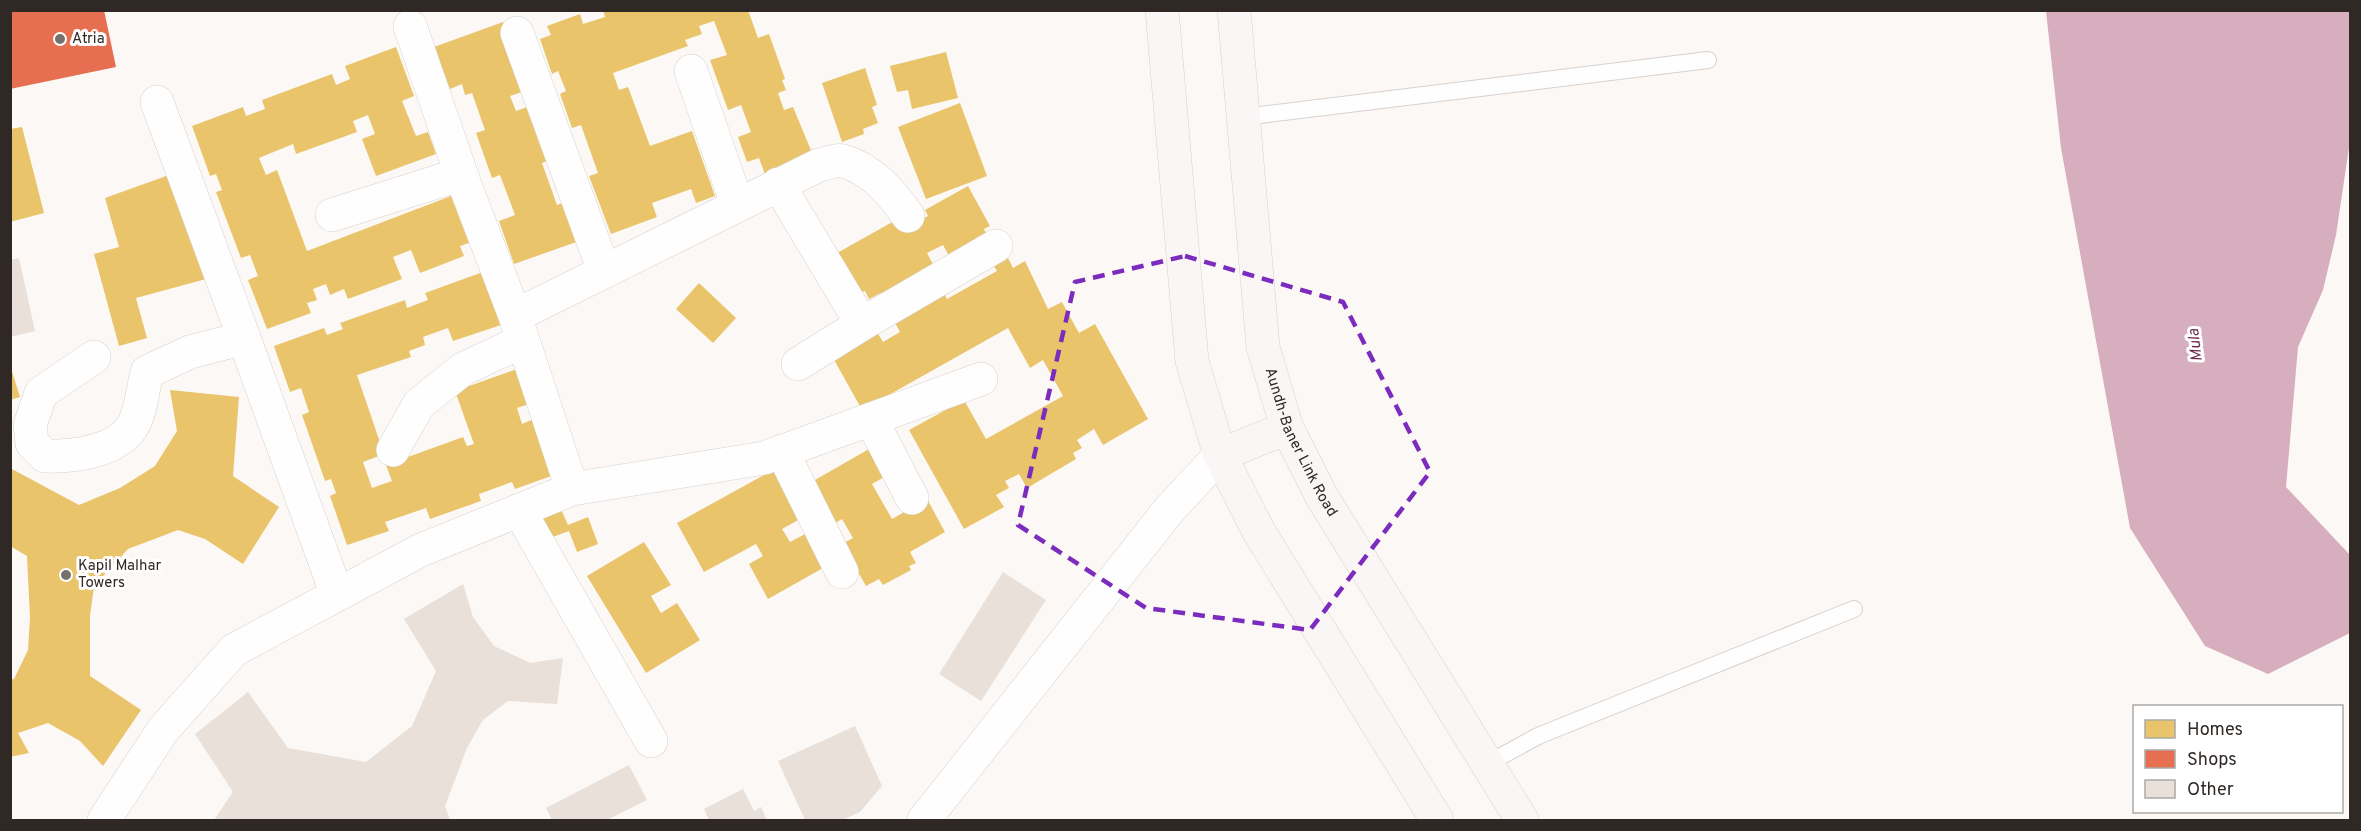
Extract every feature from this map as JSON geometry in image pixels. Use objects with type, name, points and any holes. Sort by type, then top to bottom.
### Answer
[{"type":"main road","points":[[1161,10],[1192,361],[1220,455],[1259,532],[1437,820]]},
{"type":"main road","name":"Aundh-Baner Link Road","points":[[1234,10],[1263,347],[1287,428],[1322,497],[1522,820]]},
{"type":"main road","points":[[1220,455],[1287,428]]},
{"type":"street","points":[[410,26],[465,185],[519,328],[572,489]]},
{"type":"street","points":[[517,33],[604,271]]},
{"type":"street","points":[[691,71],[738,204]]},
{"type":"street","points":[[157,102],[337,595]]},
{"type":"street","points":[[393,450],[419,404],[519,328],[604,271],[777,184],[819,165],[841,160],[873,177],[893,195],[908,216]]},
{"type":"street","points":[[333,215],[449,178],[459,178],[465,185]]},
{"type":"street","points":[[777,184],[862,324]]},
{"type":"street","points":[[798,364],[996,246]]},
{"type":"street","points":[[94,357],[41,393],[30,425],[32,443],[45,456],[66,457],[117,440],[132,426],[147,372],[190,352],[244,338]]},
{"type":"street","points":[[104,820],[163,730],[234,650],[421,550],[572,489],[764,458],[981,379]]},
{"type":"street","points":[[871,419],[912,498]]},
{"type":"street","points":[[782,451],[842,572]]},
{"type":"street","points":[[924,820],[1169,510],[1220,455]]},
{"type":"street","points":[[519,510],[651,741]]},
{"type":"lane","points":[[1244,117],[1708,60]]},
{"type":"lane","points":[[1487,764],[1538,736],[1854,609]]},
{"type":"highlighted area","points":[[1185,256],[1343,302],[1430,472],[1310,630],[1146,608],[1018,525],[1075,282]]},
{"type":"water","name":"Mula","points":[[2046,11],[2350,11],[2350,141],[2336,235],[2323,290],[2298,347],[2286,487],[2350,555],[2350,633],[2268,674],[2205,646],[2130,528],[2061,148]]},
{"type":"building: Homes","points":[[603,10],[748,10],[758,38],[769,34],[785,79],[782,80],[786,90],[778,93],[784,110],[793,107],[815,160],[766,177],[759,158],[747,162],[738,137],[751,132],[741,105],[728,110],[710,60],[727,55],[714,21],[699,26],[702,34],[685,40],[688,46],[613,73],[619,90],[628,87],[650,146],[692,131],[715,196],[696,203],[691,189],[652,203],[657,217],[611,234],[589,176],[598,173],[581,125],[572,128],[560,94],[566,91],[558,71],[552,74],[540,39],[551,35],[547,26],[580,14],[583,24],[605,17]]},
{"type":"building: Homes","points":[[503,22],[528,90],[510,96],[516,111],[533,105],[553,159],[542,163],[557,205],[568,201],[582,240],[514,264],[499,221],[515,215],[500,175],[492,178],[476,133],[485,130],[472,93],[465,95],[462,84],[450,89],[434,47]]},
{"type":"building: Homes","points":[[396,47],[414,96],[402,101],[416,136],[428,132],[436,154],[376,176],[362,139],[375,134],[368,115],[353,121],[357,132],[296,154],[293,144],[259,158],[266,175],[277,170],[307,251],[451,196],[469,243],[460,246],[464,256],[420,273],[411,250],[393,257],[402,279],[348,299],[344,289],[330,295],[326,284],[313,289],[317,300],[307,303],[311,313],[267,329],[248,280],[258,276],[250,255],[241,258],[216,192],[222,190],[216,174],[210,176],[192,126],[243,107],[246,116],[265,109],[262,100],[332,74],[336,85],[350,79],[345,66]]},
{"type":"building: Homes","points":[[946,52],[958,98],[912,109],[908,90],[897,92],[890,66]]},
{"type":"building: Homes","points":[[865,68],[877,105],[872,107],[878,123],[863,129],[864,134],[842,142],[822,83]]},
{"type":"building: Homes","points":[[960,103],[987,176],[926,199],[898,127]]},
{"type":"building: Homes","points":[[22,127],[44,213],[10,222],[10,129]]},
{"type":"building: Homes","points":[[169,175],[206,279],[136,298],[147,338],[119,346],[94,254],[119,247],[105,198]]},
{"type":"building: Homes","points":[[968,186],[990,226],[984,229],[990,241],[952,261],[943,245],[927,253],[937,272],[885,301],[881,293],[869,299],[865,291],[851,296],[830,257],[903,216],[908,226],[928,216],[925,210]]},
{"type":"building: Homes","points":[[1008,258],[1013,268],[1025,261],[1048,309],[1062,302],[1079,333],[1095,324],[1148,419],[1103,445],[1094,429],[1077,440],[1082,448],[1073,453],[1076,459],[1027,488],[1019,474],[1005,481],[1009,488],[996,495],[1004,507],[964,529],[909,430],[964,400],[986,439],[1063,396],[1043,360],[1030,368],[1008,328],[862,410],[832,356],[877,332],[883,342],[900,332],[894,321],[944,293],[947,299],[997,271],[994,266]]},
{"type":"building: Homes","points":[[483,272],[501,325],[453,341],[448,328],[423,337],[425,345],[409,351],[411,357],[357,375],[384,454],[363,462],[372,488],[392,481],[386,465],[463,437],[467,446],[474,444],[455,391],[517,369],[529,404],[517,408],[522,424],[534,419],[554,475],[515,489],[512,482],[479,494],[481,501],[430,519],[426,508],[385,522],[389,531],[347,545],[330,496],[336,493],[331,479],[325,481],[302,415],[309,412],[301,388],[290,392],[274,346],[324,328],[327,335],[343,329],[340,323],[405,300],[407,308],[428,300],[425,293]]},
{"type":"building: Homes","points":[[699,283],[736,318],[713,343],[676,309]]},
{"type":"building: Homes","points":[[10,365],[20,397],[10,400]]},
{"type":"building: Homes","name":"Kapil Malhar Towers","points":[[170,390],[239,397],[233,476],[279,507],[243,564],[205,539],[178,530],[128,549],[94,586],[90,616],[90,676],[141,710],[103,766],[80,741],[48,723],[18,733],[29,753],[10,757],[10,680],[14,679],[28,650],[30,618],[27,556],[10,546],[10,468],[79,505],[120,488],[155,466],[177,431]]},
{"type":"building: Homes","points":[[869,449],[884,477],[872,484],[892,519],[927,499],[945,532],[910,552],[916,563],[909,566],[911,570],[883,585],[879,579],[866,586],[842,544],[853,538],[842,519],[832,525],[808,484]]},
{"type":"building: Homes","points":[[773,470],[800,519],[782,529],[790,542],[805,534],[823,568],[768,599],[749,564],[763,556],[756,544],[704,572],[677,523]]},
{"type":"building: Homes","points":[[557,500],[568,525],[588,517],[598,544],[577,552],[569,531],[550,538],[538,507]]},
{"type":"building: Homes","points":[[644,542],[671,585],[651,596],[661,613],[677,603],[700,640],[646,673],[587,576]]},
{"type":"building: Shops","name":"Atria","points":[[10,10],[104,10],[116,67],[10,89]]},
{"type":"building: Other","points":[[19,258],[35,331],[10,337],[10,260]]},
{"type":"building: Other","points":[[1003,572],[1046,600],[981,701],[939,674]]},
{"type":"building: Other","points":[[463,584],[473,617],[494,646],[530,663],[563,658],[557,704],[508,701],[483,720],[467,748],[445,806],[450,820],[214,820],[233,792],[195,734],[248,692],[288,748],[366,762],[412,726],[436,671],[404,619]]},
{"type":"building: Other","points":[[855,726],[882,786],[860,812],[842,820],[805,820],[778,761]]},
{"type":"building: Other","points":[[629,765],[647,800],[607,820],[552,820],[546,808]]},
{"type":"building: Other","points":[[743,789],[754,811],[761,807],[767,820],[709,820],[704,809]]},
{"type":"place","name":"Atria","points":[[60,39]]},
{"type":"place","name":"Kapil Malhar Towers","points":[[66,575]]}]
